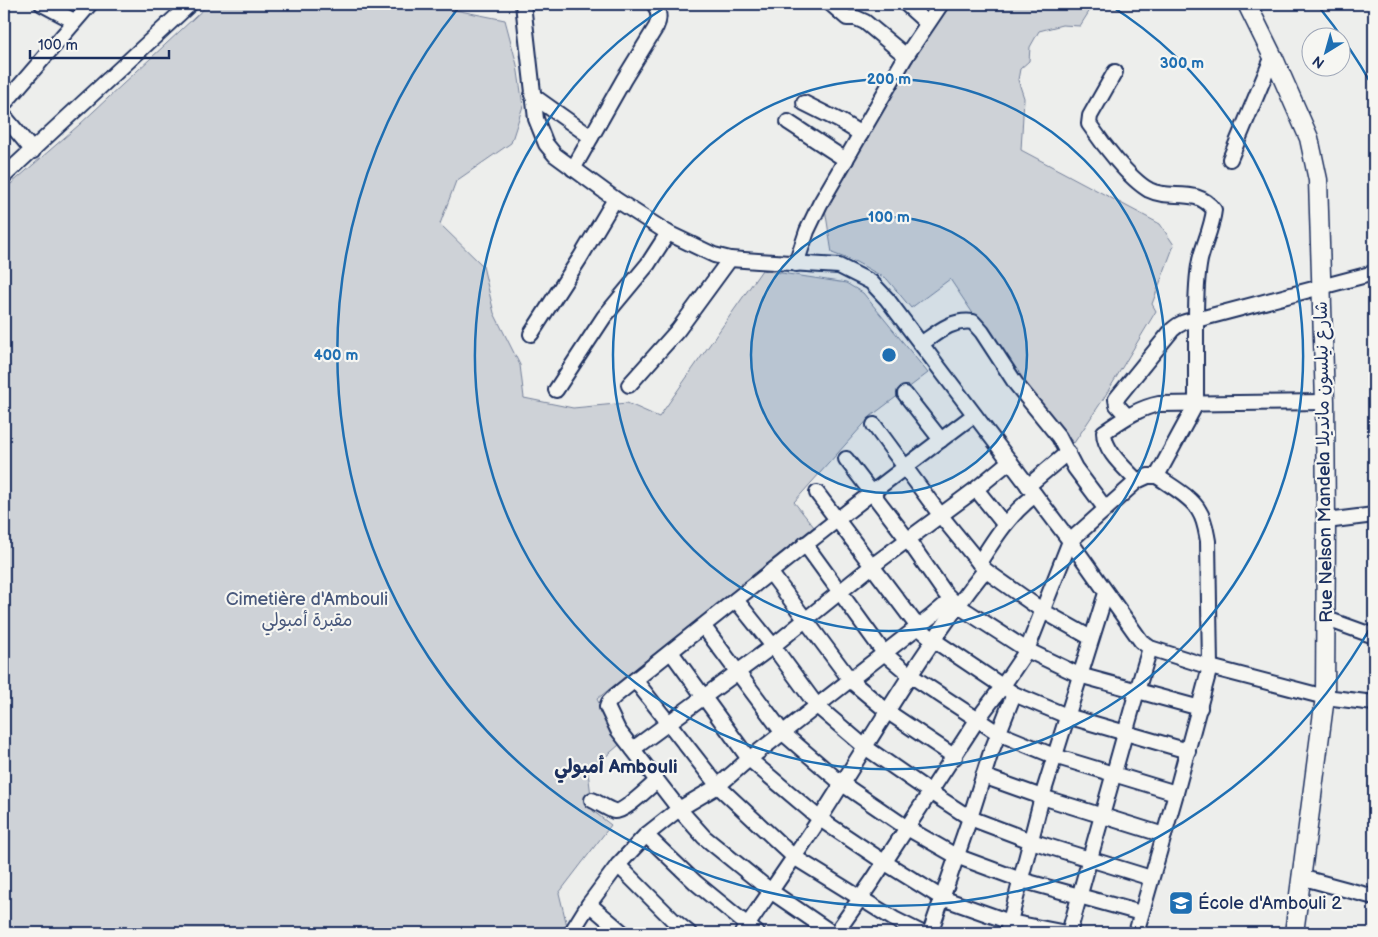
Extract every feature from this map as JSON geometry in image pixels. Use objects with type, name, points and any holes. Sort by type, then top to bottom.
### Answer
[{"type":"main road","name":"Rue Nelson Mandela شارع نيلسون مانديلا","points":[[1247,4],[1273,56],[1309,138],[1318,180],[1325,402],[1327,619],[1325,697],[1294,933]]},
{"type":"street","points":[[42,4],[74,22]]},
{"type":"street","points":[[4,104],[90,4]]},
{"type":"street","points":[[4,176],[190,4]]},
{"type":"street","points":[[523,4],[536,119],[546,144],[555,155],[615,199],[668,233],[714,255],[730,259],[839,266],[871,282],[887,299],[1010,461],[1141,641],[1150,648],[1210,667],[1325,697],[1374,703]]},
{"type":"street","points":[[831,4],[848,18],[856,18],[866,22],[906,56]]},
{"type":"street","points":[[906,4],[927,23]]},
{"type":"street","points":[[796,264],[807,231],[820,204],[906,56],[941,4]]},
{"type":"street","points":[[573,169],[659,22],[656,5]]},
{"type":"street","points":[[1230,159],[1273,56]]},
{"type":"street","points":[[1115,72],[1090,116],[1089,124],[1126,169],[1151,191],[1198,197],[1209,203],[1214,210],[1197,277],[1196,404],[1157,476]]},
{"type":"street","points":[[532,95],[591,138]]},
{"type":"street","points":[[804,104],[840,121],[861,134]]},
{"type":"street","points":[[4,116],[32,151]]},
{"type":"street","points":[[788,122],[846,160]]},
{"type":"street","points":[[531,334],[615,199]]},
{"type":"street","points":[[556,390],[604,318],[648,264],[668,233]]},
{"type":"street","points":[[629,385],[678,330],[730,259]]},
{"type":"street","points":[[1127,416],[1117,405],[1116,399],[1172,330],[1179,324],[1374,273]]},
{"type":"street","points":[[921,344],[943,327],[962,321],[973,322],[982,332],[1016,384],[1047,420],[1068,452],[1075,468],[1106,508]]},
{"type":"street","points":[[905,394],[940,440]]},
{"type":"street","points":[[1137,481],[1109,448],[1104,440],[1104,432],[1146,406],[1325,402]]},
{"type":"street","points":[[832,933],[772,892],[704,837],[678,809],[618,730],[607,707],[615,696],[704,627],[805,544],[974,415]]},
{"type":"street","points":[[874,425],[941,516],[982,566],[1043,611],[1091,638]]},
{"type":"street","points":[[646,835],[749,931],[910,675],[935,641],[954,602],[982,566],[1004,524],[1031,490],[1068,452]]},
{"type":"street","points":[[846,459],[954,602],[1027,650],[1079,675],[1200,708]]},
{"type":"street","points":[[632,748],[774,646],[872,566],[976,490],[1010,461]]},
{"type":"street","points":[[930,933],[998,732],[1008,691],[1027,650],[1070,541],[1137,481],[1148,476],[1157,476],[1194,503],[1204,520],[1208,541],[1210,667],[1136,933]]},
{"type":"street","points":[[976,490],[1004,524]]},
{"type":"street","points":[[818,493],[918,627],[935,641],[1008,691],[1067,716],[1188,750]]},
{"type":"street","points":[[1326,520],[1374,515]]},
{"type":"street","points":[[805,544],[884,653],[910,675],[998,732],[1054,756],[1176,793]]},
{"type":"street","points":[[770,572],[851,681],[888,712],[955,757]]},
{"type":"street","points":[[1008,927],[1054,756],[1106,593]]},
{"type":"street","points":[[736,600],[774,646],[817,706],[865,747],[930,792],[970,818],[1030,841],[1151,878]]},
{"type":"street","points":[[571,933],[588,904],[618,865],[646,835],[678,809],[718,786],[749,759],[851,681],[884,653],[954,602]]},
{"type":"street","points":[[1327,619],[1374,636]]},
{"type":"street","points":[[704,627],[784,732],[841,784],[907,828],[956,856],[1021,880],[1141,913]]},
{"type":"street","points":[[671,652],[749,759],[820,819],[942,898],[1008,927],[1067,933],[1080,895],[1150,648]]},
{"type":"street","points":[[635,680],[718,786],[794,857],[894,919],[922,933]]},
{"type":"street","points":[[836,933],[978,720],[1008,691]]},
{"type":"street","points":[[983,776],[1042,797],[1164,835]]},
{"type":"street","points":[[592,800],[614,811],[619,811],[657,781]]},
{"type":"street","points":[[618,865],[673,920],[689,933]]},
{"type":"street","points":[[1300,877],[1374,897]]},
{"type":"street","points":[[588,904],[623,933]]},
{"type":"green space","name":"Cimetière d'Ambouli مقبرة أمبولي","points":[[209,4],[425,4],[505,20],[517,65],[523,106],[511,143],[456,181],[440,224],[483,266],[494,313],[520,365],[524,398],[573,408],[627,403],[659,417],[762,270],[846,283],[863,293],[928,373],[871,416],[794,502],[814,527],[597,699],[619,745],[588,772],[593,811],[611,825],[559,893],[568,930],[564,933],[4,933],[4,190],[79,125]]},
{"type":"green space","points":[[950,4],[1110,4],[1092,7],[1080,26],[1062,25],[1039,31],[1030,47],[1029,61],[1020,69],[1018,80],[1024,98],[1021,150],[1160,224],[1174,245],[1152,304],[1156,311],[1102,401],[1074,443],[1028,396],[950,279],[911,308],[887,279],[856,262],[832,253],[825,209],[942,12]]},
{"type":"place","name":"École d'Ambouli 2","points":[[1181,903]]},
{"type":"district","name":"أمبولي Ambouli","points":[[616,767]]}]
